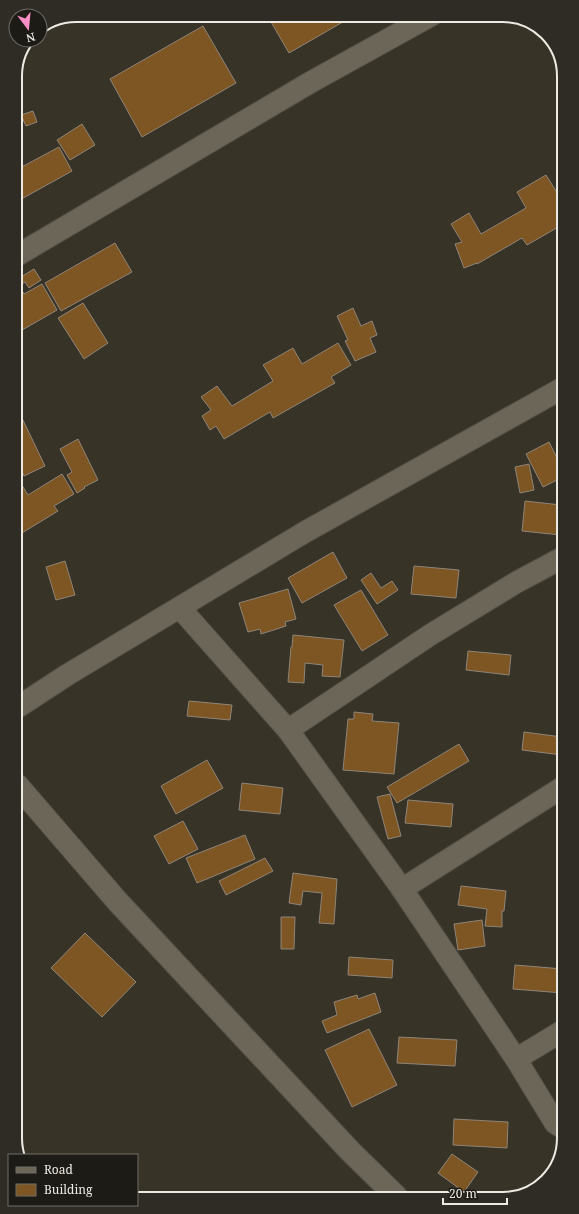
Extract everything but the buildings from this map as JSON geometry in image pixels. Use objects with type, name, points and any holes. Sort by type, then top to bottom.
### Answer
[{"type":"main road","points":[[22,791],[118,902],[350,1151],[392,1192]]},
{"type":"street","points":[[22,252],[311,82],[419,22]]},
{"type":"street","points":[[22,704],[67,675],[306,532],[557,391]]},
{"type":"street","points":[[288,730],[430,635],[517,582],[557,561]]},
{"type":"street","points":[[180,608],[288,730],[402,889],[516,1059],[557,1124]]},
{"type":"street","points":[[402,889],[557,790]]},
{"type":"street","points":[[516,1059],[557,1034]]}]
